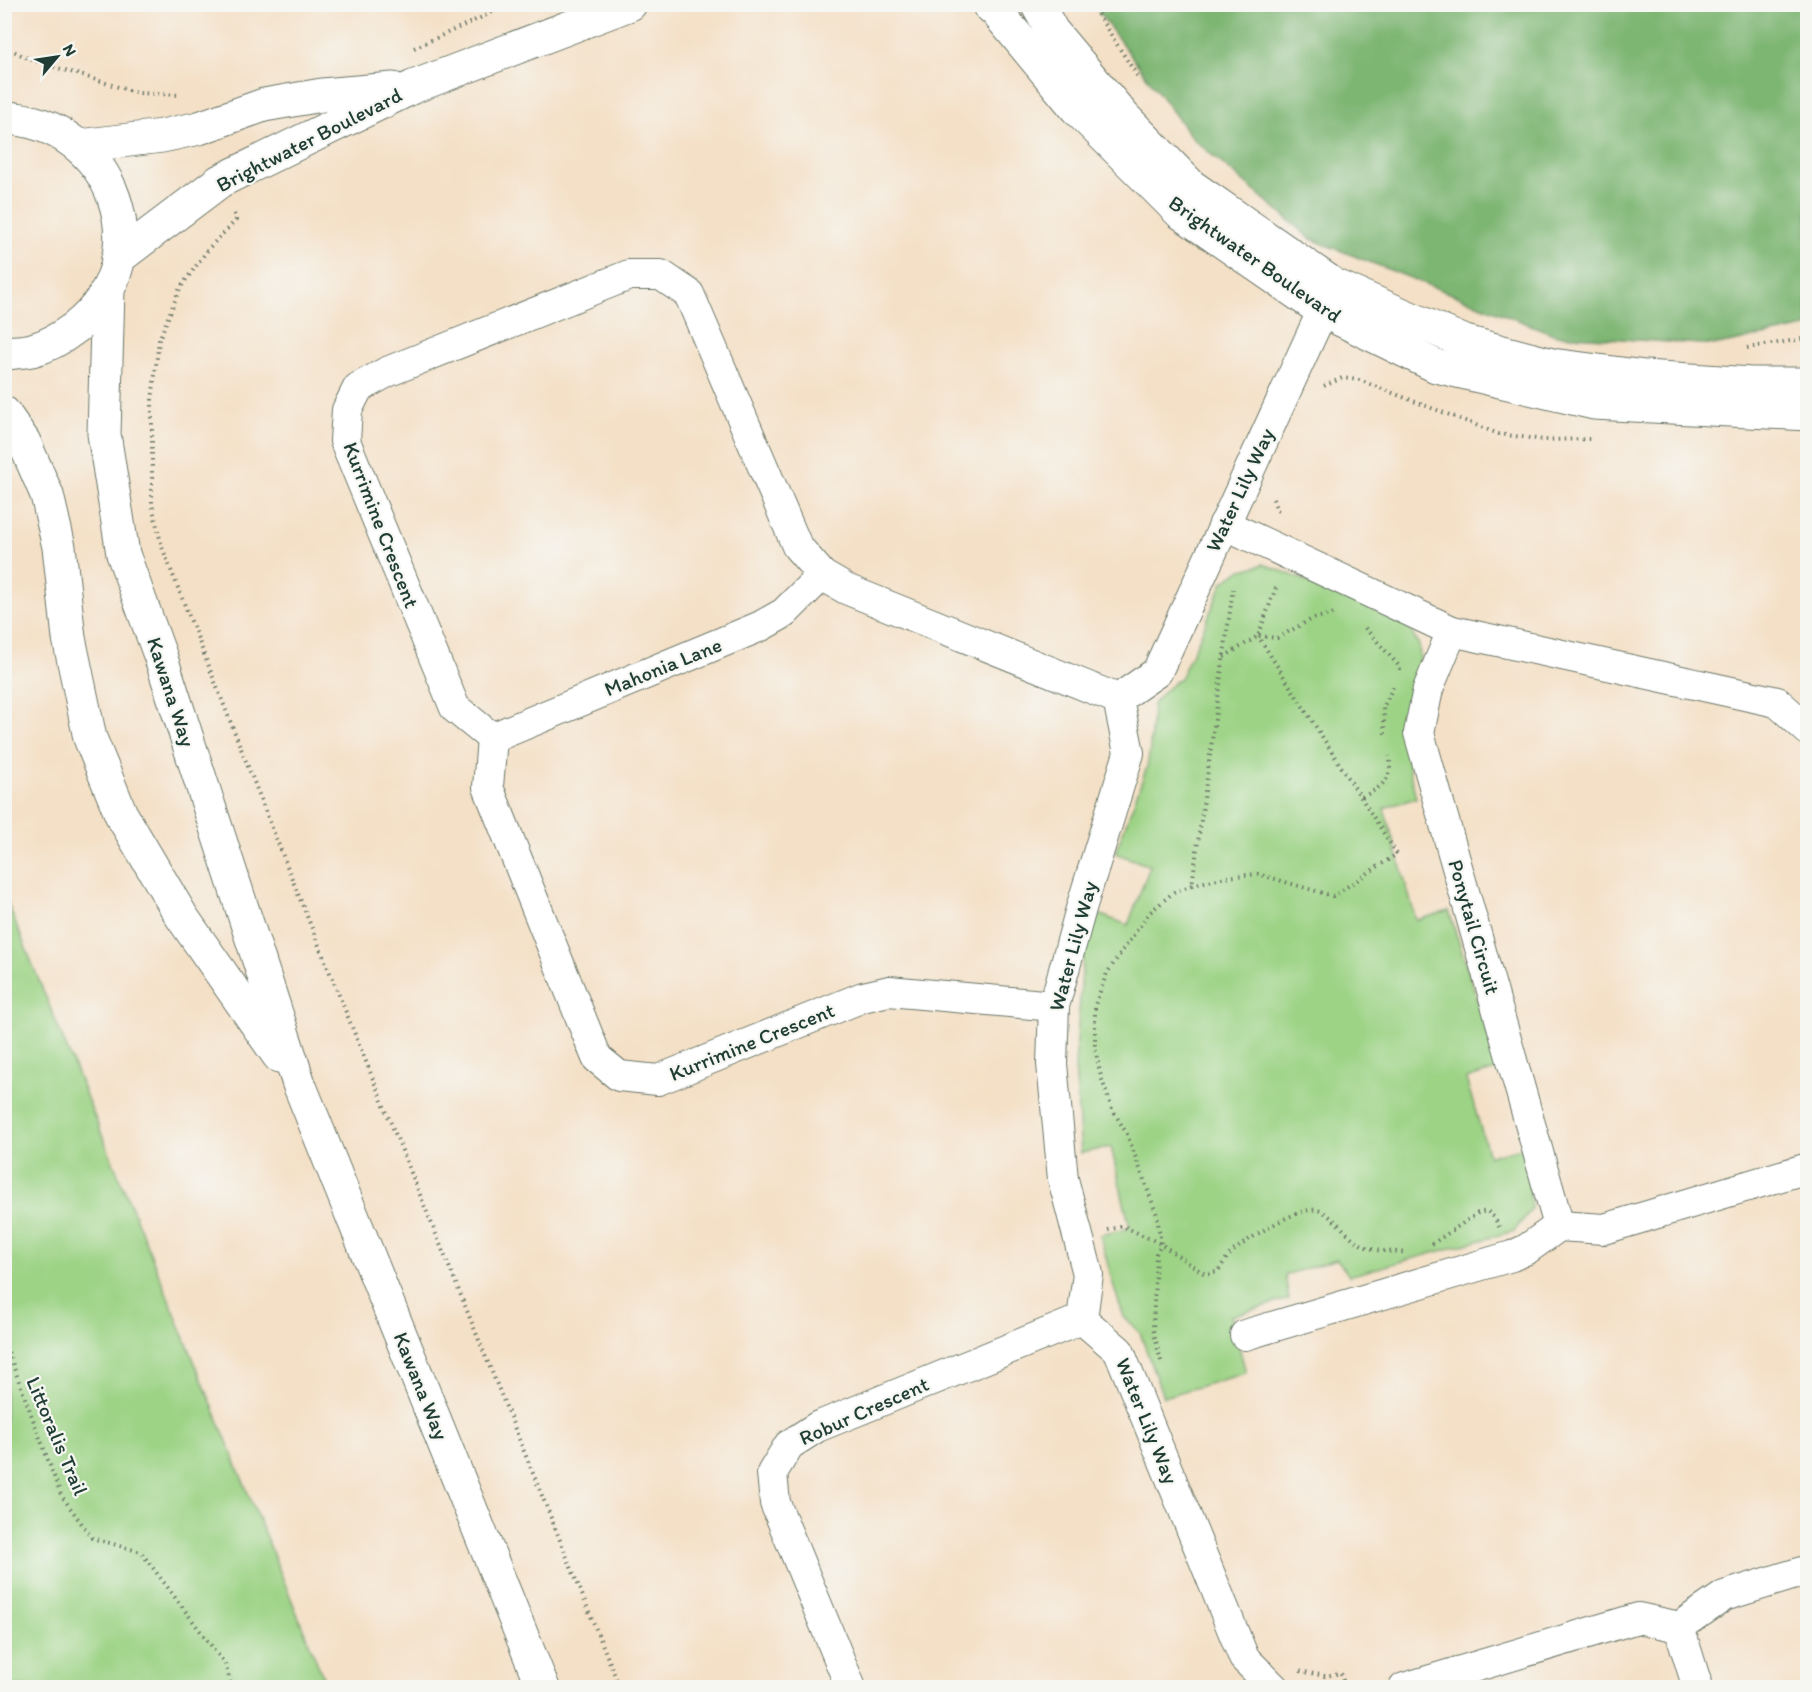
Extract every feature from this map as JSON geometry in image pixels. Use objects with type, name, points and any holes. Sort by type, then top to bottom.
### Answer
[{"type":"street","name":"Brightwater Boulevard","points":[[118,258],[220,182],[413,87],[630,4]]},
{"type":"street","name":"Brightwater Boulevard","points":[[988,4],[1077,110],[1180,212],[1328,298],[1436,366],[1594,403],[1808,414]]},
{"type":"street","name":"Brightwater Boulevard","points":[[1037,4],[1052,31],[1124,117],[1191,186],[1328,298],[1465,342],[1552,365],[1645,377],[1751,384],[1808,384]]},
{"type":"street","name":"Brightwater Boulevard","points":[[71,140],[162,136],[199,128],[264,105],[322,95],[413,87]]},
{"type":"street","points":[[4,100],[71,140],[96,164],[109,184],[117,208],[121,232],[118,258],[108,289],[89,316],[63,337],[32,350],[4,353]]},
{"type":"street","points":[[4,118],[26,119],[71,140]]},
{"type":"street","name":"Kurrimine Crescent","points":[[1054,1006],[889,991],[863,996],[658,1080],[619,1076],[597,1058],[488,787],[492,738],[455,708],[345,441],[347,410],[358,388],[387,372],[629,275],[661,274],[689,294],[797,546],[822,575],[846,589],[1118,699]]},
{"type":"street","name":"Kawana Way","points":[[108,289],[104,434],[123,554],[161,658],[299,1084],[543,1688]]},
{"type":"street","name":"Water Lily Way","points":[[1282,1676],[1244,1658],[1119,1351],[1082,1319],[1088,1274],[1063,1179],[1052,1064],[1054,1006],[1082,905],[1129,753],[1118,699],[1157,672],[1328,298]]},
{"type":"street","name":"Kawana Way","points":[[4,413],[24,442],[47,495],[59,547],[69,638],[90,738],[121,814],[182,918],[299,1084]]},
{"type":"street","points":[[1224,524],[1452,631],[1777,702],[1808,730]]},
{"type":"street","name":"Mahonia Lane","points":[[492,738],[761,627],[784,613],[822,575]]},
{"type":"street","name":"Ponytail Circuit","points":[[1452,631],[1428,689],[1419,733],[1559,1226]]},
{"type":"street","points":[[1245,1335],[1512,1256],[1527,1249],[1559,1226],[1604,1229],[1808,1168]]},
{"type":"street","name":"Robur Crescent","points":[[851,1688],[774,1503],[772,1473],[789,1445],[817,1427],[1082,1319]]},
{"type":"street","points":[[1404,1688],[1638,1618],[1679,1627],[1724,1596],[1808,1570]]},
{"type":"street","points":[[1679,1627],[1698,1688]]},
{"type":"path","points":[[1091,4],[1144,85]]},
{"type":"path","points":[[4,46],[29,59],[138,93],[182,95],[187,103]]},
{"type":"path","points":[[232,210],[236,220],[209,248],[180,288],[159,340],[152,400],[152,505],[162,547],[296,889],[620,1688]]},
{"type":"path","points":[[1738,350],[1808,338]]},
{"type":"path","points":[[1320,390],[1342,378],[1359,380],[1499,434],[1544,440],[1600,439]]},
{"type":"path","points":[[1271,492],[1277,510],[1285,518]]},
{"type":"path","points":[[1192,885],[1234,584],[1230,577],[1204,569]]},
{"type":"path","points":[[1224,658],[1258,636],[1281,575]]},
{"type":"path","points":[[1258,636],[1277,638],[1312,619],[1333,613],[1340,614]]},
{"type":"path","points":[[1359,621],[1400,667],[1401,675]]},
{"type":"path","points":[[1163,1372],[1153,1330],[1156,1254],[1161,1244],[1157,1215],[1127,1134],[1112,1109],[1101,1077],[1095,1048],[1095,1005],[1107,973],[1149,913],[1174,892],[1226,876],[1258,874],[1333,896],[1397,854],[1258,636]]},
{"type":"path","points":[[1387,744],[1383,708],[1397,681]]},
{"type":"path","points":[[1361,797],[1382,786],[1389,776],[1391,764],[1389,754]]},
{"type":"path","points":[[1079,1239],[1123,1226],[1161,1244],[1205,1274],[1217,1272],[1230,1254],[1276,1223],[1302,1211],[1316,1210],[1327,1215],[1342,1230],[1368,1248],[1416,1252]]},
{"type":"path","points":[[1423,1250],[1478,1213],[1487,1211],[1495,1218],[1500,1230]]},
{"type":"path","name":"Littoralis Trail","points":[[4,1341],[61,1496],[92,1538],[141,1552],[225,1664],[232,1688]]},
{"type":"path","points":[[1282,1676],[1300,1671],[1325,1676],[1341,1673],[1345,1688]]},
{"type":"green space","points":[[1096,5],[1807,5],[1807,327],[1718,345],[1556,335],[1311,239],[1193,139],[1099,13]]},
{"type":"green space","points":[[1264,564],[1387,613],[1406,624],[1419,645],[1421,671],[1409,696],[1402,737],[1416,798],[1384,808],[1416,920],[1449,911],[1499,1069],[1466,1079],[1489,1156],[1522,1148],[1529,1178],[1531,1210],[1514,1231],[1349,1276],[1337,1259],[1285,1275],[1289,1299],[1231,1316],[1246,1373],[1163,1397],[1140,1333],[1124,1317],[1100,1235],[1130,1228],[1111,1147],[1081,1153],[1075,1065],[1084,945],[1093,912],[1128,925],[1150,866],[1115,853],[1147,767],[1153,704],[1180,678],[1223,582],[1239,571]]},
{"type":"green space","points":[[5,897],[327,1687],[5,1687]]}]
